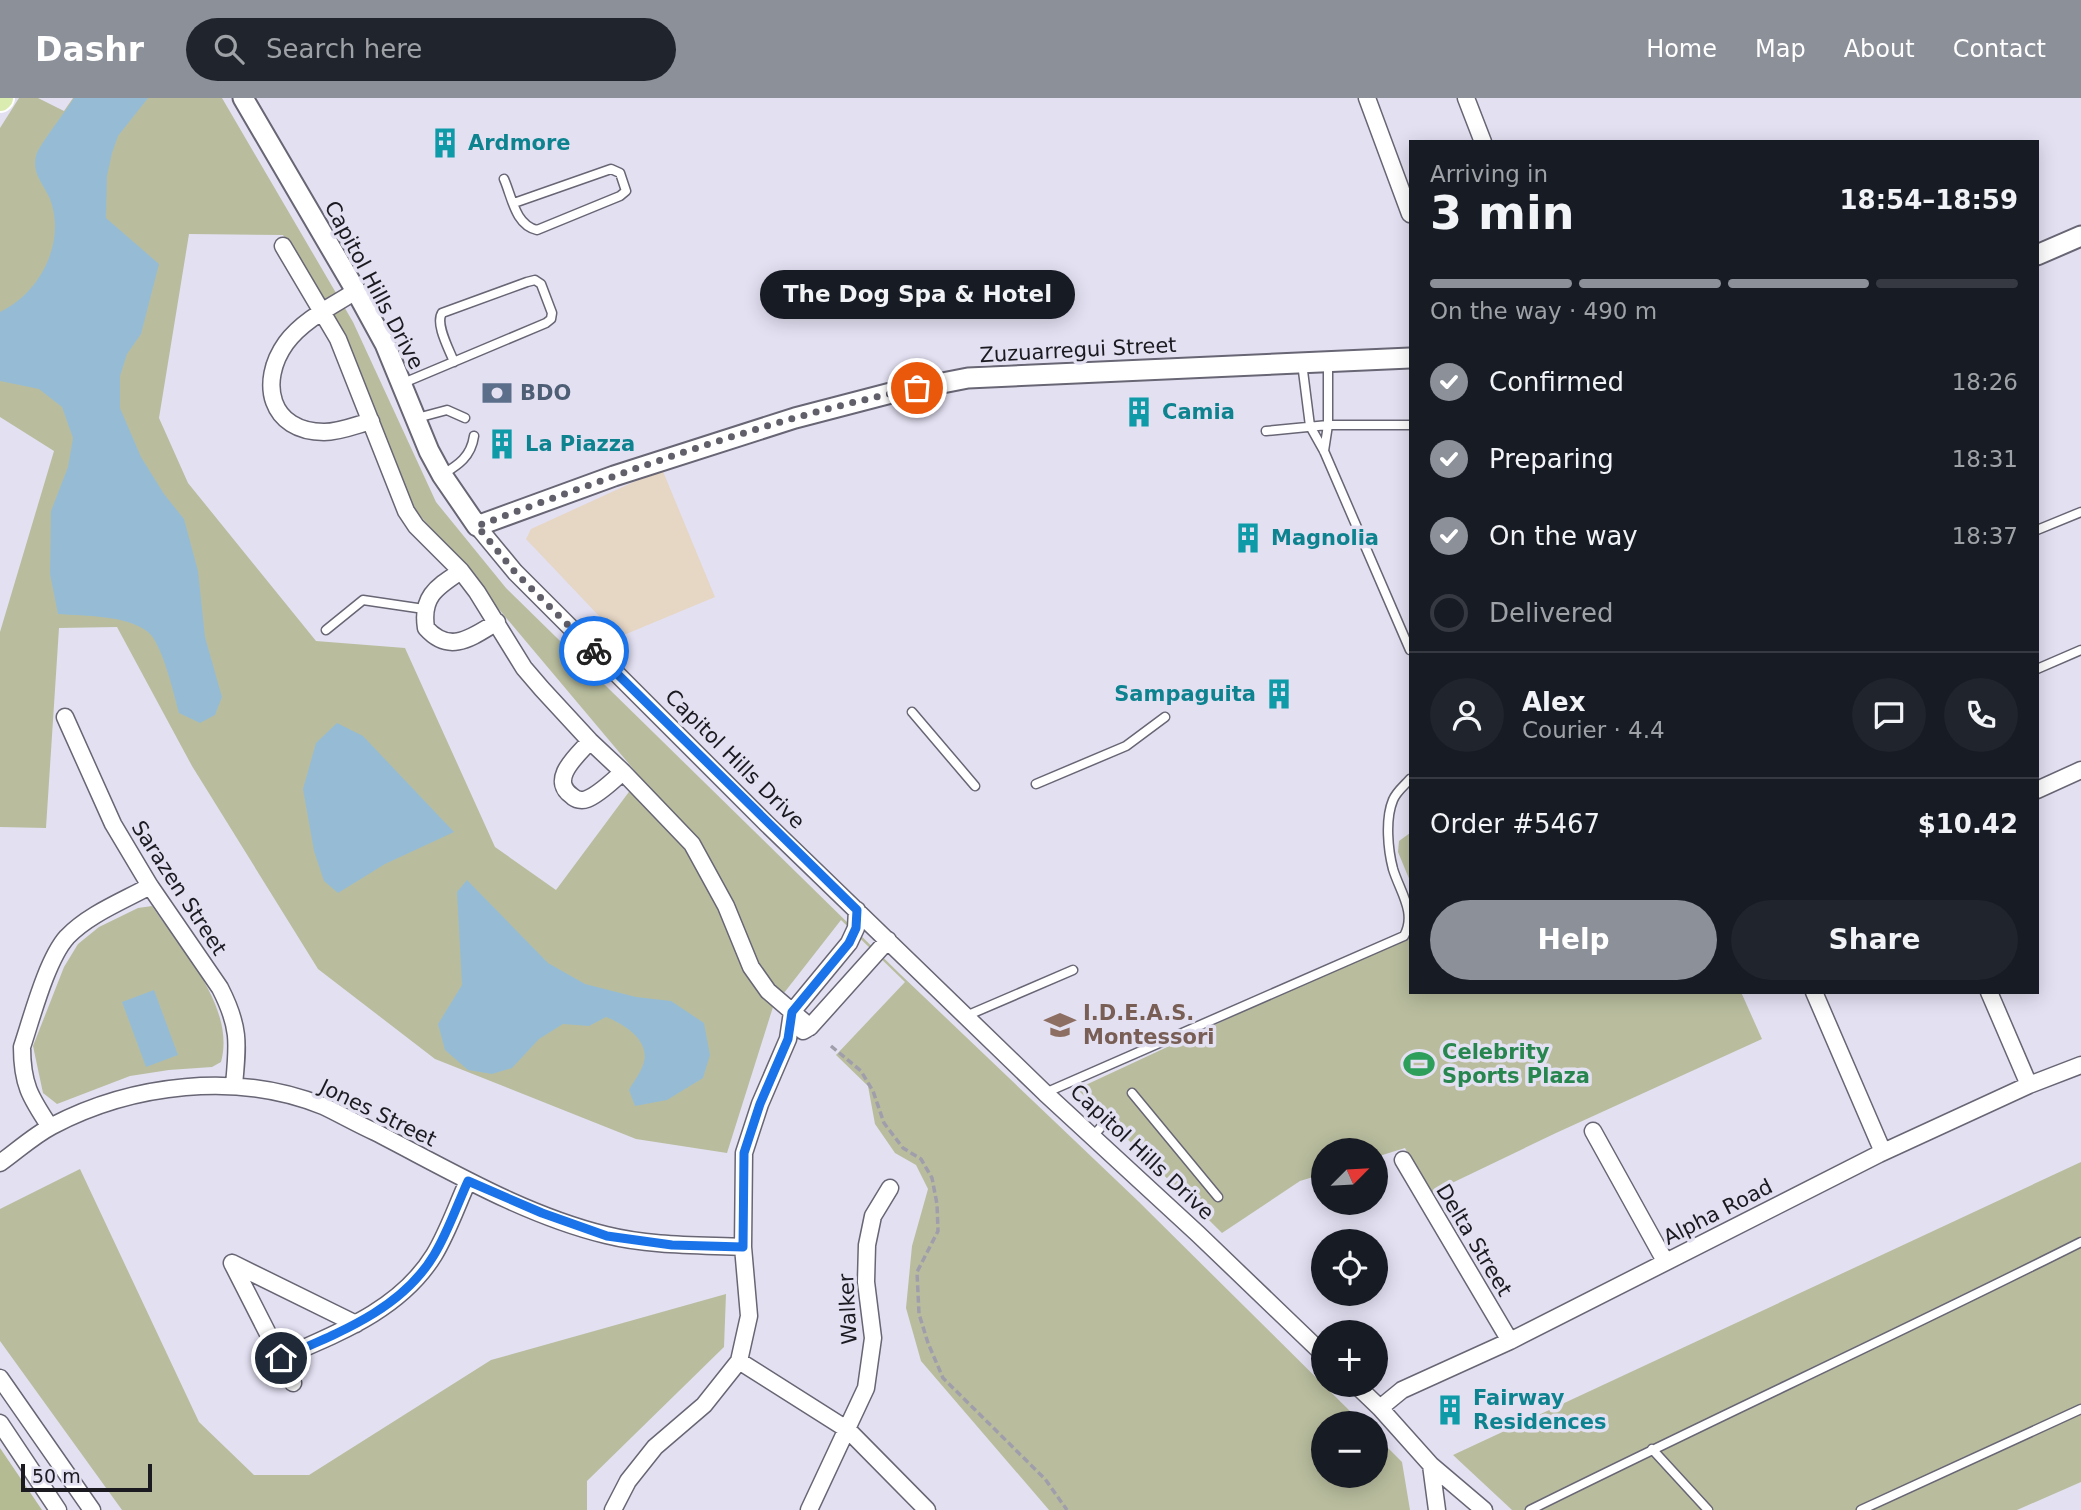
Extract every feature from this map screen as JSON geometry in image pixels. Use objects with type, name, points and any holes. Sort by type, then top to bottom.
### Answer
[{"type":"street","name":"Capitol Hills Drive","points":[[243,98],[385,344],[429,451],[442,475],[477,526],[527,585],[758,815],[1045,1093],[1311,1343]]},
{"type":"street","points":[[1367,98],[1409,211]]},
{"type":"street","points":[[1465,98],[1482,140]]},
{"type":"street","points":[[2039,254],[2081,236]]},
{"type":"street","points":[[283,246],[338,339],[372,421],[397,494],[416,526],[461,571],[498,622],[524,668],[590,741],[692,844],[726,905],[751,967],[768,991],[810,1027]]},
{"type":"street","points":[[356,291],[303,325],[286,343],[276,360],[271,394],[276,409],[293,425],[332,432],[372,421]]},
{"type":"street","name":"Zuzuarregui Street","points":[[477,526],[614,476],[795,418],[891,393],[968,378],[1409,358]]},
{"type":"street","points":[[461,571],[440,585],[431,595],[424,609],[426,628],[433,636],[450,643],[474,636],[498,622]]},
{"type":"street","name":"Sarazen Street","points":[[65,717],[113,824],[150,886],[220,988],[228,1004],[237,1029],[234,1085]]},
{"type":"street","points":[[590,741],[565,771],[562,782],[573,798],[590,798],[623,772]]},
{"type":"street","points":[[2039,789],[2081,770]]},
{"type":"street","points":[[50,1127],[25,1085],[22,1047],[58,949],[84,923],[150,886]]},
{"type":"street","points":[[613,1510],[628,1480],[655,1447],[704,1405],[739,1362],[749,1316],[743,1247],[744,1153],[760,1104],[788,1039],[792,1012],[849,943],[856,928],[857,910]]},
{"type":"street","points":[[788,1039],[810,1027],[888,940]]},
{"type":"street","points":[[1815,994],[1883,1152]]},
{"type":"street","points":[[1990,994],[2029,1085]]},
{"type":"street","name":"Alpha Road","points":[[1380,1409],[1402,1390],[1510,1341],[1883,1152],[2029,1085],[2081,1065]]},
{"type":"street","name":"Jones Street","points":[[0,1163],[50,1127],[93,1107],[192,1087],[234,1085],[265,1090],[322,1106],[468,1181],[542,1213],[607,1236],[672,1245],[743,1247]]},
{"type":"street","points":[[1593,1131],[1665,1261]]},
{"type":"street","name":"Delta Street","points":[[1403,1160],[1510,1341]]},
{"type":"street","points":[[281,1358],[382,1310],[415,1281],[435,1254],[468,1181]]},
{"type":"street","name":"Walker","points":[[809,1510],[866,1388],[873,1338],[866,1282],[867,1245],[873,1216],[890,1188]]},
{"type":"street","points":[[293,1383],[232,1263],[356,1324]]},
{"type":"street","points":[[739,1362],[848,1430],[927,1510]]},
{"type":"street","points":[[0,1377],[92,1510]]},
{"type":"street","points":[[1368,1397],[1431,1465],[1484,1510]]},
{"type":"street","points":[[0,1423],[58,1510]]},
{"type":"street","points":[[1431,1465],[1437,1510]]},
{"type":"lane","points":[[504,178],[521,222],[537,230],[620,196],[626,191],[620,173],[611,169],[514,203]]},
{"type":"lane","points":[[401,384],[454,362],[551,319],[552,313],[541,284],[535,281],[527,282],[442,313],[439,325],[454,362]]},
{"type":"lane","points":[[1324,451],[1328,425],[1328,362]]},
{"type":"lane","points":[[1302,363],[1310,426],[1324,451],[1409,648]]},
{"type":"lane","points":[[417,418],[447,410],[465,418]]},
{"type":"lane","points":[[1266,431],[1328,425],[1409,425]]},
{"type":"lane","points":[[442,475],[462,462],[473,444],[474,436]]},
{"type":"lane","points":[[2039,529],[2081,512]]},
{"type":"lane","points":[[326,630],[363,600],[424,609]]},
{"type":"lane","points":[[2039,668],[2081,650]]},
{"type":"lane","points":[[912,712],[975,786]]},
{"type":"lane","points":[[1036,784],[1126,746],[1165,717]]},
{"type":"lane","points":[[1409,780],[1394,798],[1390,814],[1389,841],[1393,867],[1409,911]]},
{"type":"lane","points":[[1045,1093],[1404,936],[1409,926]]},
{"type":"lane","points":[[966,1016],[1073,970]]},
{"type":"lane","points":[[1132,1093],[1217,1197]]},
{"type":"lane","points":[[1093,1136],[1111,1116]]},
{"type":"lane","points":[[1530,1510],[2081,1242]]},
{"type":"lane","points":[[1861,1510],[2081,1409]]},
{"type":"lane","points":[[1652,1449],[1708,1510]]},
{"type":"path","points":[[831,1046],[861,1071],[894,1139],[921,1159],[932,1178],[938,1231],[917,1272],[919,1314],[943,1378],[1045,1479],[1067,1510]]},
{"type":"shaded area","points":[[662,469],[715,597],[619,637],[526,539],[531,529]]},
{"type":"green space","points":[[19,98],[38,98],[64,111],[73,98],[222,98],[353,322],[436,502],[506,588],[1311,1372],[1311,1397],[1336,1397],[1350,1411],[1311,1411],[1311,1488],[1388,1488],[1388,1448],[1402,1462],[1410,1510],[1049,1510],[921,1361],[906,1308],[912,1246],[928,1189],[916,1165],[895,1153],[875,1124],[868,1086],[836,1055],[905,982],[841,920],[773,1007],[727,1153],[636,1139],[435,1059],[318,969],[192,766],[117,627],[59,628],[46,828],[0,827],[0,632],[54,451],[0,417],[0,128]],"holes":[[[189,234],[283,235],[352,358],[412,506],[640,777],[556,890],[495,847],[405,648],[316,641],[188,483],[159,418]]]},
{"type":"green space","points":[[1409,834],[1409,879],[1398,852],[1399,841]]},
{"type":"green space","points":[[152,906],[191,960],[213,1000],[221,1020],[224,1041],[221,1062],[212,1067],[130,1076],[57,1104],[43,1093],[33,1046],[64,967],[78,944],[99,927],[138,908]]},
{"type":"green space","name":"Celebrity Sports Plaza","points":[[1409,934],[1409,994],[1742,994],[1762,1039],[1429,1194],[1405,1148],[1388,1153],[1388,1138],[1311,1138],[1311,1178],[1300,1181],[1222,1233],[1077,1089]]},
{"type":"green space","points":[[2081,1162],[2081,1482],[2017,1510],[1512,1510],[1453,1455]]},
{"type":"green space","points":[[80,1169],[199,1422],[254,1475],[309,1475],[491,1360],[726,1294],[724,1347],[587,1481],[587,1510],[122,1510],[0,1341],[0,1209]]},
{"type":"green space","points":[[0,1448],[42,1510],[0,1510]]},
{"type":"water","points":[[74,98],[148,98],[118,136],[107,176],[106,218],[159,264],[141,334],[127,354],[120,376],[120,408],[141,457],[164,494],[184,519],[198,571],[205,637],[222,697],[215,715],[200,723],[179,713],[163,657],[148,632],[117,619],[58,614],[50,574],[51,511],[68,467],[73,438],[62,407],[39,389],[0,381],[0,312],[26,294],[36,281],[51,253],[54,237],[52,205],[36,170],[36,156]]},
{"type":"water","points":[[337,723],[363,736],[454,832],[385,864],[338,893],[324,881],[314,851],[303,789],[316,743]]},
{"type":"water","points":[[467,880],[548,963],[585,984],[636,997],[671,1001],[704,1023],[710,1055],[703,1078],[667,1100],[635,1106],[629,1090],[643,1065],[644,1048],[628,1029],[606,1017],[589,1026],[563,1024],[539,1039],[512,1068],[492,1074],[468,1070],[445,1050],[438,1024],[462,985],[457,892]]},
{"type":"water","points":[[154,990],[178,1055],[146,1067],[122,1002]]},
{"type":"way so far","points":[[594,651],[515,572],[477,526],[614,476],[795,418],[917,388]]},
{"type":"place","name":"Ardmore","points":[[445,143]]},
{"type":"place","name":"The Dog Spa & Hotel","points":[[917,388]]},
{"type":"place","name":"BDO","points":[[497,393]]},
{"type":"place","name":"Camia","points":[[1139,412]]},
{"type":"place","name":"La Piazza","points":[[502,444]]},
{"type":"place","name":"Magnolia","points":[[1248,538]]},
{"type":"place","name":"Sampaguita","points":[[1279,694]]},
{"type":"place","name":"I.D.E.A.S. Montessori","points":[[1060,1025]]},
{"type":"place","name":"Celebrity Sports Plaza","points":[[1419,1064]]},
{"type":"place","name":"Fairway Residences","points":[[1450,1410]]},
{"type":"route","points":[[281,1358],[382,1310],[415,1281],[435,1254],[468,1181],[542,1213],[607,1236],[672,1245],[743,1247],[744,1153],[760,1104],[788,1039],[792,1012],[849,943],[856,928],[857,910],[594,651]]}]
